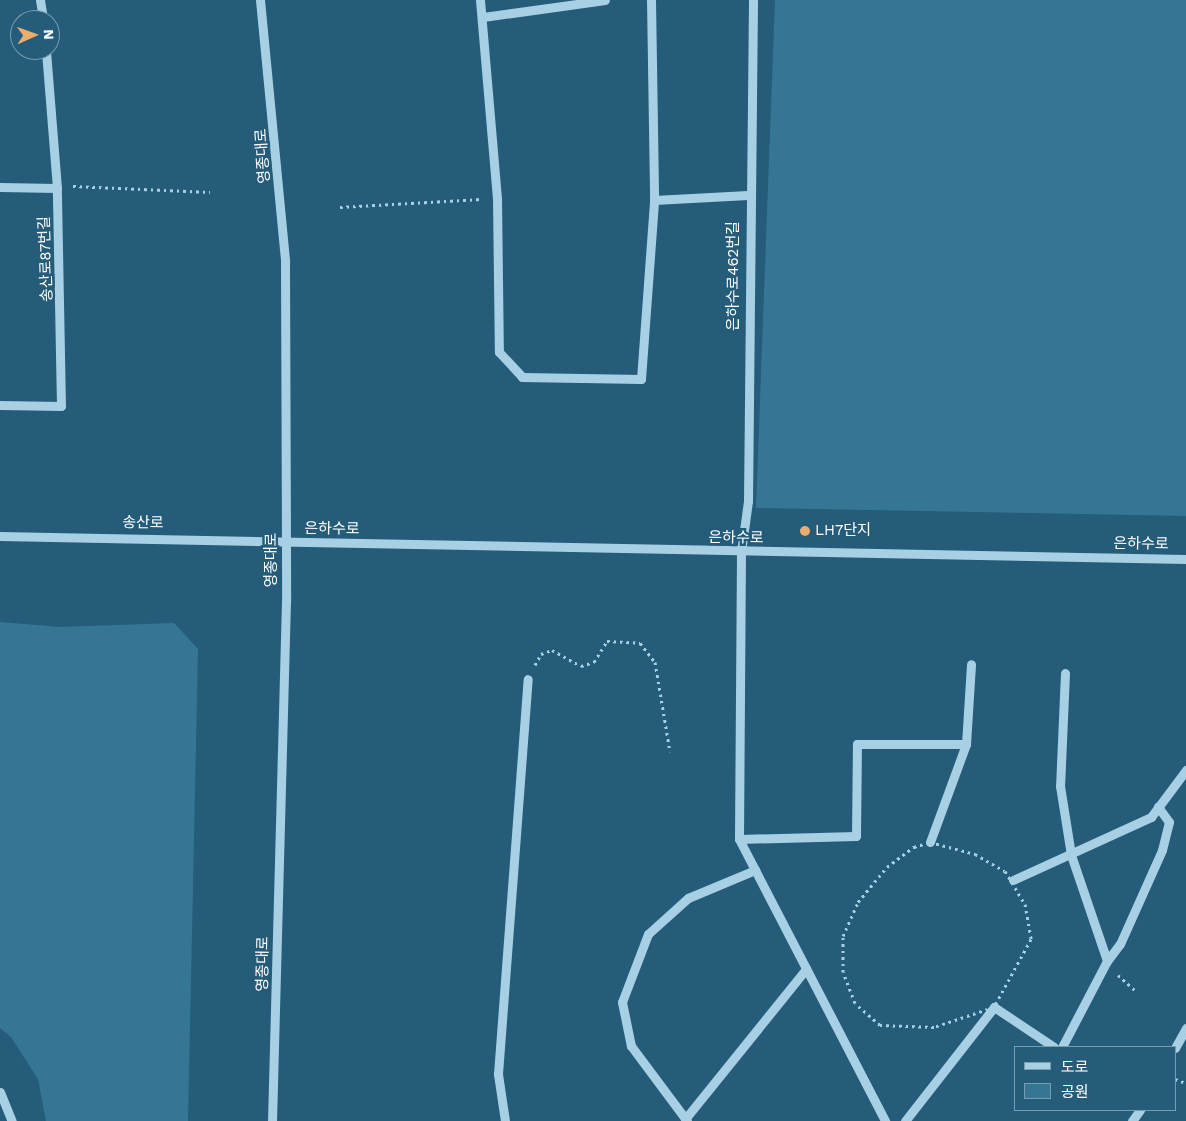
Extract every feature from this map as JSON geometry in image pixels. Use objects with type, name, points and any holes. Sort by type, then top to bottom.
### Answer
[{"type":"street","name":"영종대로","points":[[260,0],[285,262],[286,542],[272,1121]]},
{"type":"street","points":[[480,0],[483,17],[497,198],[499,352],[522,376],[641,379],[654,200],[652,0]]},
{"type":"street","points":[[483,17],[605,0]]},
{"type":"street","name":"은하수로462번길","points":[[739,839],[741,552],[748,501],[748,195],[753,0]]},
{"type":"street","name":"송산로87번길","points":[[0,405],[61,406],[57,188],[47,60]]},
{"type":"street","points":[[0,187],[57,188]]},
{"type":"street","points":[[654,200],[748,195]]},
{"type":"street","name":"송산로","points":[[0,536],[286,542]]},
{"type":"street","name":"은하수로","points":[[286,542],[1186,559]]},
{"type":"street","points":[[930,842],[966,744],[971,664]]},
{"type":"street","points":[[1065,673],[1060,786],[1071,855],[1107,961]]},
{"type":"street","points":[[505,1121],[498,1074],[528,679]]},
{"type":"street","points":[[885,1121],[739,839],[856,836],[858,744],[966,744]]},
{"type":"street","points":[[1013,880],[1151,817],[1186,770]]},
{"type":"street","points":[[1063,1046],[1107,961],[1120,944],[1162,850],[1169,822],[1158,807]]},
{"type":"street","points":[[755,870],[688,898],[648,934],[622,1002],[631,1046],[686,1120],[806,969]]},
{"type":"street","points":[[905,1121],[994,1007],[1052,1046]]},
{"type":"street","points":[[1176,1046],[1186,1028]]},
{"type":"street","points":[[0,1092],[12,1121]]},
{"type":"path","points":[[72,186],[210,192]]},
{"type":"path","points":[[340,207],[497,198]]},
{"type":"path","points":[[528,679],[541,654],[552,650],[581,666],[594,662],[607,641],[640,643],[655,662],[670,752]]},
{"type":"path","points":[[930,842],[974,854],[1013,880],[1025,904],[1031,939],[994,1007],[934,1027],[880,1025],[855,1003],[843,972],[843,936],[858,902],[887,867],[914,846],[930,842]]},
{"type":"path","points":[[1107,961],[1136,991]]},
{"type":"green space","points":[[775,0],[1186,0],[1186,516],[756,508]]},
{"type":"green space","points":[[0,622],[61,627],[174,623],[198,649],[188,1121],[46,1121],[38,1079],[11,1037],[0,1028]]},
{"type":"place","name":"LH7단지","points":[[805,531]]}]
